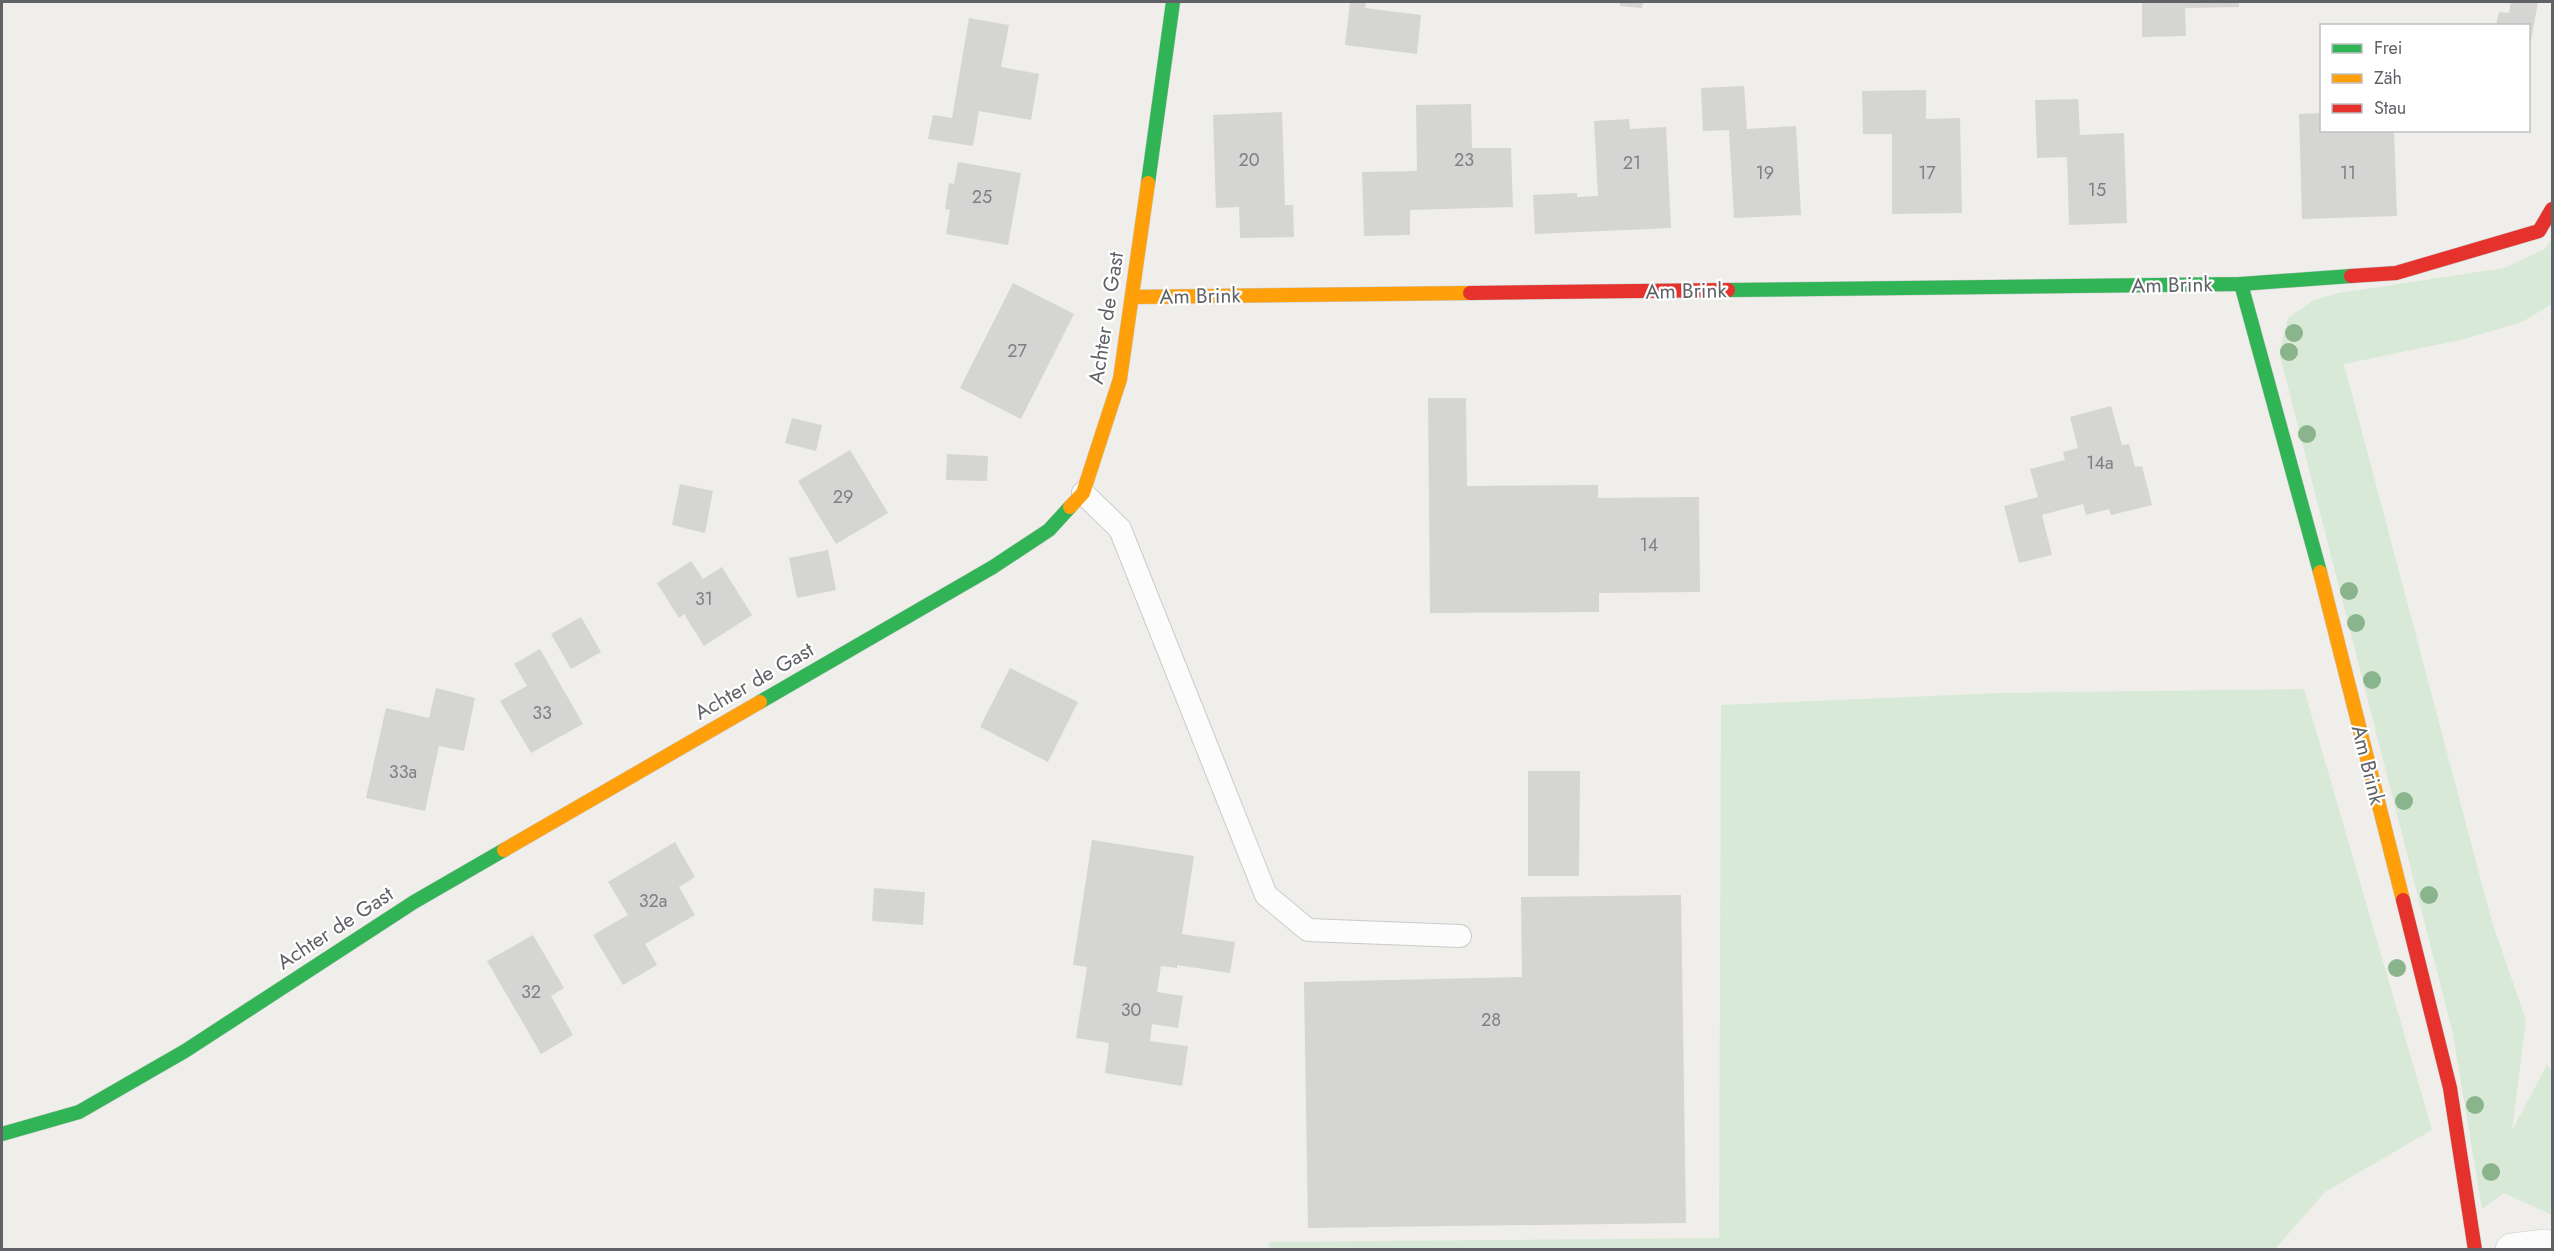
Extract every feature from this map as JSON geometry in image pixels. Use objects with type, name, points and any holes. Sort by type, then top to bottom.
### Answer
[{"type":"street","name":"Achter de Gast","points":[[2,1134],[80,1112],[175,1056],[414,902],[993,567],[1049,531],[1083,493],[1120,379],[1173,2]]},
{"type":"street","name":"Am Brink","points":[[1132,297],[2241,284],[2396,273],[2539,231],[2553,209]]},
{"type":"street","name":"Am Brink","points":[[2241,284],[2315,554],[2450,1088],[2475,1250]]},
{"type":"street","points":[[2512,1250],[2545,1246],[2553,1248]]},
{"type":"lane","points":[[1083,493],[1120,529],[1266,895],[1308,930],[1460,936]]},
{"type":"green space","points":[[2552,239],[2552,304],[2522,322],[2465,339],[2344,364],[2492,922],[2526,1020],[2512,1130],[2547,1065],[2552,1071],[2552,1215],[2504,1193],[2482,1209],[2453,1034],[2279,352],[2288,318],[2314,300],[2339,293],[2504,268],[2545,249]]},
{"type":"green space","points":[[2304,689],[2432,1130],[2325,1192],[2275,1249],[1269,1249],[1269,1242],[1719,1238],[1721,705],[2001,693]]},
{"type":"building","points":[[1350,2],[1366,2],[1365,8],[1421,15],[1417,54],[1345,45]]},
{"type":"building","points":[[1620,2],[1643,2],[1642,8],[1620,6]]},
{"type":"building","points":[[2142,2],[2239,2],[2239,7],[2185,8],[2186,36],[2142,37]]},
{"type":"building","points":[[2511,2],[2538,2],[2531,40],[2530,24],[2496,24],[2499,12],[2509,13]]},
{"type":"building","points":[[969,18],[1009,25],[1001,67],[1039,74],[1031,120],[979,111],[973,146],[928,139],[933,115],[952,118]]},
{"type":"building","points":[[1744,86],[1747,129],[1796,126],[1801,215],[1734,218],[1729,130],[1703,131],[1701,88]]},
{"type":"building","points":[[1926,90],[1926,119],[1960,118],[1962,213],[1892,214],[1892,134],[1863,134],[1862,91]]},
{"type":"building","points":[[2078,99],[2080,135],[2124,133],[2127,223],[2069,225],[2067,157],[2037,158],[2035,100]]},
{"type":"building","points":[[1471,104],[1472,148],[1511,148],[1513,207],[1410,210],[1410,235],[1364,236],[1362,172],[1417,171],[1416,105]]},
{"type":"building","points":[[1282,112],[1285,205],[1293,205],[1294,237],[1240,238],[1239,207],[1216,208],[1213,115]]},
{"type":"building","points":[[2320,113],[2320,132],[2394,132],[2397,216],[2302,219],[2299,114]]},
{"type":"building","points":[[1629,119],[1630,129],[1666,127],[1671,228],[1535,234],[1533,195],[1577,193],[1577,197],[1598,196],[1594,121]]},
{"type":"building","points":[[958,162],[1021,173],[1008,245],[946,234],[950,210],[945,209],[949,183],[954,184]]},
{"type":"building","points":[[1013,283],[1074,314],[1021,419],[960,388]]},
{"type":"building","points":[[1428,398],[1466,398],[1467,486],[1598,485],[1598,498],[1699,497],[1700,592],[1599,593],[1599,612],[1430,613]]},
{"type":"building","points":[[2111,406],[2122,445],[2129,444],[2135,467],[2142,466],[2152,505],[2111,515],[2109,509],[2086,515],[2083,504],[2042,515],[2052,555],[2019,563],[2004,506],[2038,497],[2030,469],[2065,460],[2063,452],[2078,448],[2070,417]]},
{"type":"building","points":[[792,418],[822,425],[816,451],[785,443]]},
{"type":"building","points":[[850,450],[888,513],[836,544],[798,481]]},
{"type":"building","points":[[947,454],[988,456],[987,481],[946,480]]},
{"type":"building","points":[[680,484],[713,491],[705,533],[672,525]]},
{"type":"building","points":[[828,550],[836,590],[797,598],[789,558]]},
{"type":"building","points":[[691,561],[703,579],[722,567],[752,615],[704,646],[684,614],[679,618],[657,583]]},
{"type":"building","points":[[581,617],[601,652],[571,669],[551,634]]},
{"type":"building","points":[[540,649],[583,724],[531,753],[500,701],[527,686],[514,664]]},
{"type":"building","points":[[1010,668],[1078,702],[1048,762],[980,727]]},
{"type":"building","points":[[436,688],[475,698],[464,751],[439,746],[425,811],[366,798],[386,708],[429,718]]},
{"type":"building","points":[[1528,771],[1580,771],[1579,876],[1528,876]]},
{"type":"building","points":[[1092,840],[1194,856],[1182,934],[1235,942],[1230,973],[1177,965],[1177,968],[1161,966],[1157,992],[1183,996],[1178,1028],[1152,1024],[1150,1041],[1188,1046],[1182,1086],[1105,1073],[1109,1043],[1076,1038],[1087,967],[1073,965]]},
{"type":"building","points":[[675,842],[695,877],[679,887],[695,915],[645,944],[657,965],[623,985],[593,935],[628,915],[608,882]]},
{"type":"building","points":[[874,888],[925,892],[923,925],[872,921]]},
{"type":"building","points":[[1681,895],[1686,1223],[1308,1228],[1304,982],[1522,977],[1521,897]]},
{"type":"building","points":[[533,935],[564,988],[551,996],[573,1035],[541,1054],[487,961]]},
{"type":"traffic: fast","points":[[1148,183],[1173,2]]},
{"type":"traffic: fast","points":[[1728,290],[2241,284],[2351,276]]},
{"type":"traffic: fast","points":[[2241,284],[2320,572]]},
{"type":"traffic: fast","points":[[760,702],[993,567],[1049,530],[1070,507]]},
{"type":"traffic: fast","points":[[2,1134],[79,1112],[185,1051],[414,902],[504,850]]},
{"type":"traffic: slow","points":[[1070,507],[1083,493],[1120,379],[1148,183]]},
{"type":"traffic: slow","points":[[1132,297],[1470,293]]},
{"type":"traffic: slow","points":[[2320,572],[2403,900]]},
{"type":"traffic: slow","points":[[504,850],[760,702]]},
{"type":"traffic: jam","points":[[2351,276],[2396,273],[2539,231],[2552,209]]},
{"type":"traffic: jam","points":[[1470,293],[1728,290]]},
{"type":"traffic: jam","points":[[2403,900],[2450,1088],[2475,1250]]}]
